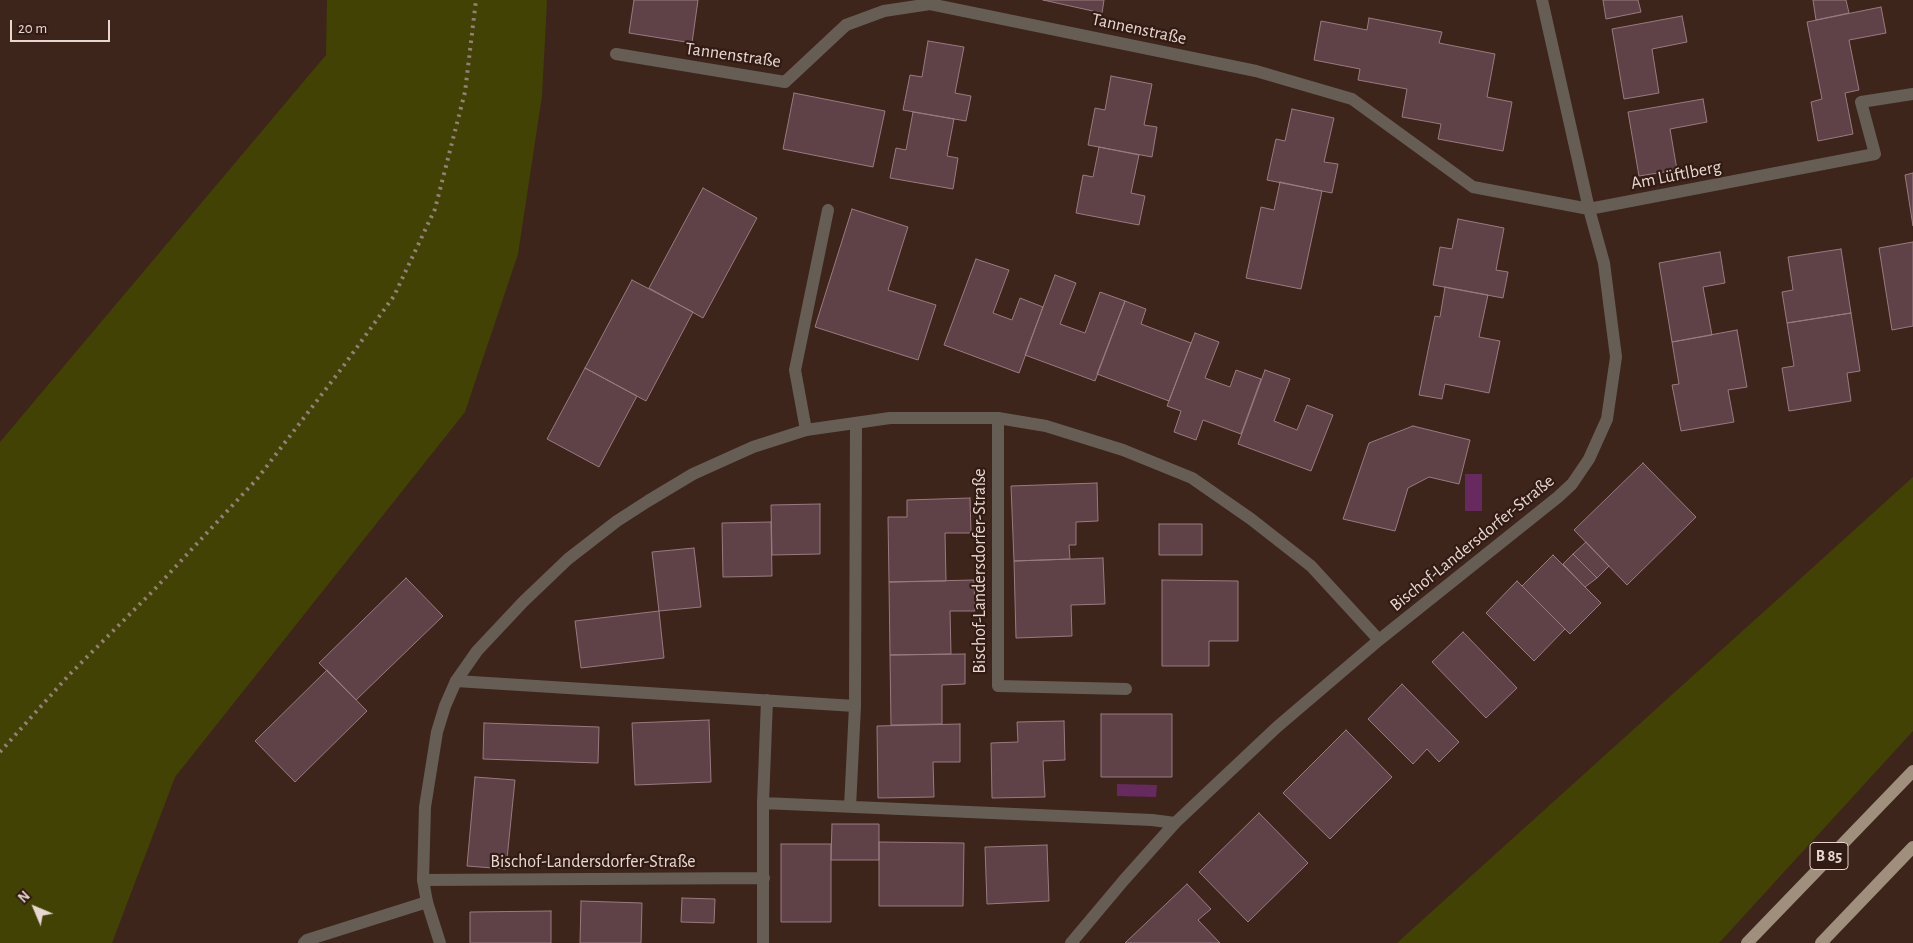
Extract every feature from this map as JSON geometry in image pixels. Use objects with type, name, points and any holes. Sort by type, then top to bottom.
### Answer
[{"type":"main road","name":"B 85","points":[[1747,943],[1913,771]]},
{"type":"main road","points":[[1821,943],[1913,847]]},
{"type":"street","points":[[1542,0],[1589,209]]},
{"type":"street","name":"Tannenstraße","points":[[616,54],[785,82],[846,25],[884,10],[930,4],[1256,70],[1352,99],[1473,187],[1589,209]]},
{"type":"street","name":"Am Lüftlberg","points":[[1589,209],[1875,154],[1861,102],[1913,94]]},
{"type":"street","name":"Bischof-Landersdorfer-Straße","points":[[1071,943],[1175,823],[1277,727],[1379,640],[1558,498],[1572,484],[1590,459],[1608,419],[1616,357],[1604,263],[1589,209]]},
{"type":"street","points":[[806,430],[795,370],[828,210]]},
{"type":"street","points":[[440,943],[426,902],[423,880],[425,807],[437,732],[445,706],[456,681],[477,651],[523,602],[568,559],[617,522],[693,474],[753,447],[806,430],[890,418],[998,418],[1046,426],[1113,447],[1192,478],[1251,519],[1311,566],[1379,640]]},
{"type":"street","name":"Bischof-Landersdorfer-Straße","points":[[998,418],[998,686],[1126,689]]},
{"type":"street","points":[[850,807],[855,706],[856,423]]},
{"type":"street","points":[[456,681],[855,706]]},
{"type":"street","points":[[762,943],[764,878],[763,803],[767,700]]},
{"type":"street","points":[[763,803],[1175,823]]},
{"type":"street","name":"Bischof-Landersdorfer-Straße","points":[[423,880],[764,878]]},
{"type":"street","points":[[304,943],[307,940],[426,902]]},
{"type":"shaded area","points":[[327,0],[547,0],[542,96],[518,254],[465,412],[175,777],[112,943],[0,943],[0,442],[326,55]]},
{"type":"shaded area","points":[[1465,474],[1482,474],[1482,511],[1465,511]]},
{"type":"shaded area","points":[[1913,477],[1913,731],[1719,943],[1397,943]]},
{"type":"shaded area","points":[[1117,784],[1157,785],[1156,797],[1117,796]]},
{"type":"building","points":[[634,0],[698,0],[692,43],[629,33]]},
{"type":"building","points":[[1043,0],[1104,0],[1102,13]]},
{"type":"building","points":[[1603,0],[1638,0],[1641,12],[1606,19]]},
{"type":"building","points":[[1813,0],[1846,0],[1849,13],[1816,20]]},
{"type":"building","points":[[1881,7],[1886,33],[1849,40],[1859,90],[1845,93],[1853,134],[1818,141],[1811,102],[1822,99],[1807,22]]},
{"type":"building","points":[[1682,16],[1687,42],[1652,49],[1659,93],[1624,99],[1612,29]]},
{"type":"building","points":[[1369,18],[1442,32],[1439,43],[1495,54],[1487,97],[1512,102],[1503,151],[1438,139],[1441,124],[1402,117],[1407,89],[1358,80],[1360,69],[1314,60],[1321,21],[1367,30]]},
{"type":"building","points":[[928,41],[964,47],[955,93],[971,96],[966,121],[903,110],[910,75],[922,77]]},
{"type":"building","points":[[1111,76],[1152,84],[1144,125],[1157,127],[1152,157],[1088,145],[1095,108],[1105,110]]},
{"type":"building","points":[[794,93],[885,111],[873,167],[783,149]]},
{"type":"building","points":[[1703,99],[1707,122],[1670,129],[1677,170],[1639,176],[1628,112]]},
{"type":"building","points":[[1292,109],[1334,118],[1324,162],[1338,164],[1332,193],[1267,180],[1276,139],[1285,141]]},
{"type":"building","points":[[913,112],[954,119],[947,156],[958,158],[953,189],[890,178],[896,148],[906,150]]},
{"type":"building","points":[[1099,147],[1139,155],[1131,193],[1145,196],[1139,225],[1076,213],[1083,175],[1093,177]]},
{"type":"building","points":[[1913,173],[1913,226],[1905,175]]},
{"type":"building","points":[[1280,182],[1322,191],[1301,289],[1246,278],[1261,207],[1274,210]]},
{"type":"building","points":[[703,188],[757,218],[703,318],[649,288]]},
{"type":"building","points":[[852,209],[908,227],[888,290],[936,305],[918,360],[815,327]]},
{"type":"building","points":[[1458,219],[1504,228],[1496,270],[1508,272],[1503,298],[1433,285],[1440,247],[1452,249]]},
{"type":"building","points":[[1913,242],[1913,326],[1892,330],[1879,248]]},
{"type":"building","points":[[1841,249],[1851,313],[1787,323],[1782,292],[1793,290],[1788,257]]},
{"type":"building","points":[[1720,252],[1725,283],[1703,287],[1712,335],[1672,342],[1659,263]]},
{"type":"building","points":[[976,259],[1009,270],[993,313],[1012,320],[1020,298],[1043,307],[1019,373],[944,345]]},
{"type":"building","points":[[1055,275],[1076,283],[1060,324],[1085,333],[1100,292],[1125,301],[1095,381],[1025,355]]},
{"type":"building","points":[[632,280],[693,312],[646,401],[585,368]]},
{"type":"building","points":[[1445,287],[1488,295],[1479,337],[1500,341],[1489,393],[1445,384],[1442,399],[1419,395],[1435,316],[1440,317]]},
{"type":"building","points":[[1125,301],[1146,309],[1141,324],[1191,343],[1169,401],[1097,374]]},
{"type":"building","points":[[1851,313],[1860,371],[1847,373],[1851,401],[1789,411],[1782,368],[1794,366],[1787,323]]},
{"type":"building","points":[[1737,330],[1747,387],[1728,390],[1734,422],[1681,431],[1672,385],[1679,384],[1672,342]]},
{"type":"building","points":[[1195,333],[1219,342],[1205,378],[1230,387],[1236,370],[1261,379],[1241,434],[1203,420],[1196,440],[1174,432],[1181,411],[1167,406]]},
{"type":"building","points":[[585,368],[637,396],[599,467],[547,439]]},
{"type":"building","points":[[1265,370],[1290,379],[1274,421],[1297,430],[1307,405],[1333,415],[1311,471],[1238,444]]},
{"type":"building","points":[[1413,426],[1470,440],[1459,484],[1429,477],[1408,488],[1395,531],[1343,519],[1369,443]]},
{"type":"building","points":[[1643,463],[1696,517],[1627,585],[1574,530]]},
{"type":"building","points":[[1097,483],[1098,521],[1076,522],[1076,545],[1069,545],[1070,559],[1014,561],[1011,486]]},
{"type":"building","points":[[970,498],[971,533],[945,533],[946,581],[889,582],[888,517],[907,517],[907,500]]},
{"type":"building","points":[[820,504],[820,554],[772,555],[771,505]]},
{"type":"building","points":[[771,522],[772,576],[723,577],[722,523]]},
{"type":"building","points":[[1159,524],[1202,524],[1202,555],[1159,555]]},
{"type":"building","points":[[1586,542],[1609,566],[1597,578],[1573,554]]},
{"type":"building","points":[[694,548],[701,607],[659,611],[652,552]]},
{"type":"building","points":[[1573,554],[1597,578],[1585,587],[1563,564]]},
{"type":"building","points":[[1553,555],[1601,603],[1570,634],[1522,586]]},
{"type":"building","points":[[1103,558],[1105,604],[1071,605],[1072,636],[1016,638],[1014,561]]},
{"type":"building","points":[[406,578],[443,616],[356,700],[319,663]]},
{"type":"building","points":[[974,580],[975,611],[950,611],[951,654],[890,655],[889,582]]},
{"type":"building","points":[[1162,580],[1238,581],[1238,641],[1209,641],[1209,666],[1162,666]]},
{"type":"building","points":[[1517,581],[1565,629],[1534,661],[1486,613]]},
{"type":"building","points":[[659,611],[664,658],[581,668],[575,621]]},
{"type":"building","points":[[1463,632],[1517,688],[1486,718],[1432,662]]},
{"type":"building","points":[[965,654],[965,684],[942,685],[942,724],[891,725],[890,655]]},
{"type":"building","points":[[327,670],[367,711],[295,782],[255,741]]},
{"type":"building","points":[[1402,684],[1459,742],[1439,762],[1427,749],[1413,764],[1368,719]]},
{"type":"building","points":[[1101,714],[1172,714],[1172,777],[1101,777]]},
{"type":"building","points":[[709,720],[711,782],[635,785],[632,723]]},
{"type":"building","points":[[1064,721],[1065,760],[1043,761],[1045,797],[992,798],[991,743],[1018,742],[1017,722]]},
{"type":"building","points":[[484,723],[599,727],[598,763],[483,759]]},
{"type":"building","points":[[960,724],[960,762],[933,762],[934,797],[878,798],[877,726]]},
{"type":"building","points":[[1346,730],[1392,777],[1330,839],[1283,793]]},
{"type":"building","points":[[475,777],[515,780],[506,869],[467,866]]},
{"type":"building","points":[[1259,813],[1308,863],[1248,922],[1199,872]]},
{"type":"building","points":[[832,824],[879,824],[879,860],[831,860]]},
{"type":"building","points":[[879,842],[964,843],[963,906],[879,906]]},
{"type":"building","points":[[781,844],[831,844],[831,922],[781,922]]},
{"type":"building","points":[[1047,845],[1049,901],[987,904],[985,847]]},
{"type":"building","points":[[1187,884],[1211,909],[1198,920],[1220,943],[1125,943]]},
{"type":"building","points":[[682,898],[715,899],[714,923],[681,922]]},
{"type":"building","points":[[581,901],[642,903],[641,943],[580,943]]},
{"type":"building","points":[[551,911],[551,943],[470,943],[470,912]]},
{"type":"railway","points":[[0,752],[69,675],[153,591],[257,479],[342,368],[394,296],[435,209],[465,92],[476,0]]}]
